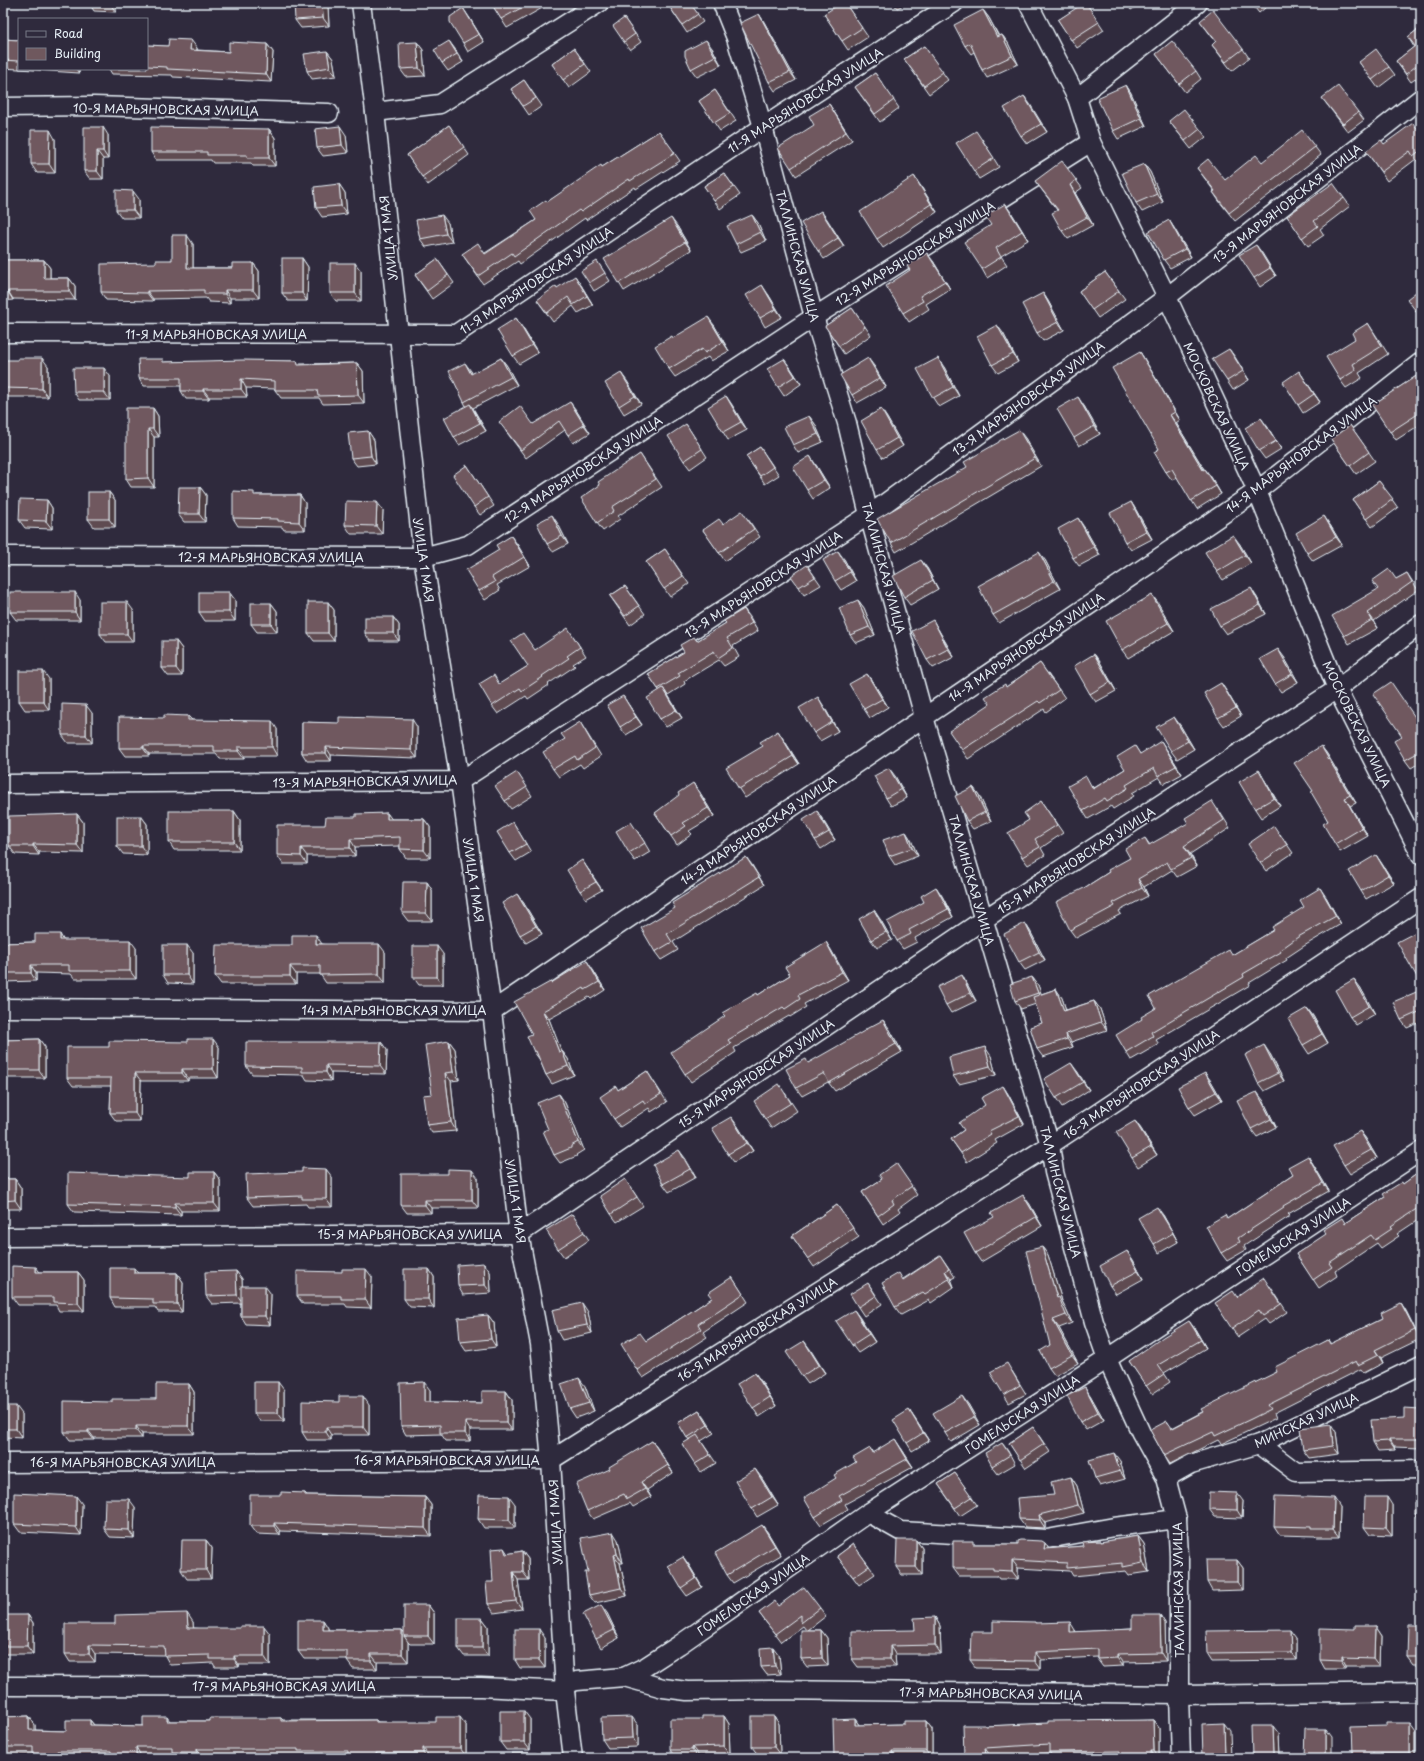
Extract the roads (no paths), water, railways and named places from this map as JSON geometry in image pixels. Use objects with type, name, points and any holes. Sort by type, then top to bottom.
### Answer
[{"type":"street","name":"УЛИЦА 1 МАЯ","points":[[361,3],[375,112],[423,557],[460,781],[492,1012],[519,1234],[540,1344],[551,1460],[564,1688],[573,1758]]},
{"type":"street","points":[[375,112],[440,104],[598,3]]},
{"type":"street","name":"ТАЛЛИНСКАЯ УЛИЦА","points":[[722,3],[736,38],[763,127],[814,317],[847,423],[869,514],[924,717],[1050,1145],[1054,1172],[1094,1322],[1106,1359],[1141,1433],[1166,1478],[1177,1519],[1179,1555],[1182,1758]]},
{"type":"street","name":"11-Я МАРЬЯНОВСКАЯ УЛИЦА","points":[[3,333],[456,334],[763,127],[954,3]]},
{"type":"street","name":"МОСКОВСКАЯ УЛИЦА","points":[[1028,3],[1077,98],[1091,142],[1167,297],[1257,491],[1337,689],[1421,855]]},
{"type":"street","points":[[1077,98],[1198,3]]},
{"type":"street","name":"13-Я МАРЬЯНОВСКАЯ УЛИЦА","points":[[3,784],[460,781],[869,514],[1167,297],[1421,98]]},
{"type":"street","name":"10-Я МАРЬЯНОВСКАЯ УЛИЦА","points":[[3,107],[94,106],[329,113]]},
{"type":"street","name":"12-Я МАРЬЯНОВСКАЯ УЛИЦА","points":[[3,556],[423,557],[468,545],[814,317],[1091,142]]},
{"type":"street","name":"14-Я МАРЬЯНОВСКАЯ УЛИЦА","points":[[3,1008],[492,1012],[1257,491],[1421,362]]},
{"type":"street","name":"15-Я МАРЬЯНОВСКАЯ УЛИЦА","points":[[3,1236],[519,1234],[983,920],[1337,689],[1421,624]]},
{"type":"street","name":"16-Я МАРЬЯНОВСКАЯ УЛИЦА","points":[[3,1463],[551,1460],[1050,1145],[1421,898]]},
{"type":"street","name":"ГОМЕЛЬСКАЯ УЛИЦА","points":[[624,1677],[645,1667],[679,1645],[868,1514],[1421,1151]]},
{"type":"street","name":"МИНСКАЯ УЛИЦА","points":[[1166,1478],[1191,1464],[1259,1444],[1421,1365]]},
{"type":"street","points":[[1259,1444],[1296,1472],[1421,1470]]},
{"type":"street","points":[[868,1514],[900,1531],[1046,1539],[1114,1526],[1177,1519]]},
{"type":"street","name":"17-Я МАРЬЯНОВСКАЯ УЛИЦА","points":[[3,1686],[564,1688],[577,1681],[624,1677],[663,1688],[687,1691],[770,1690],[1180,1695],[1421,1692]]}]
